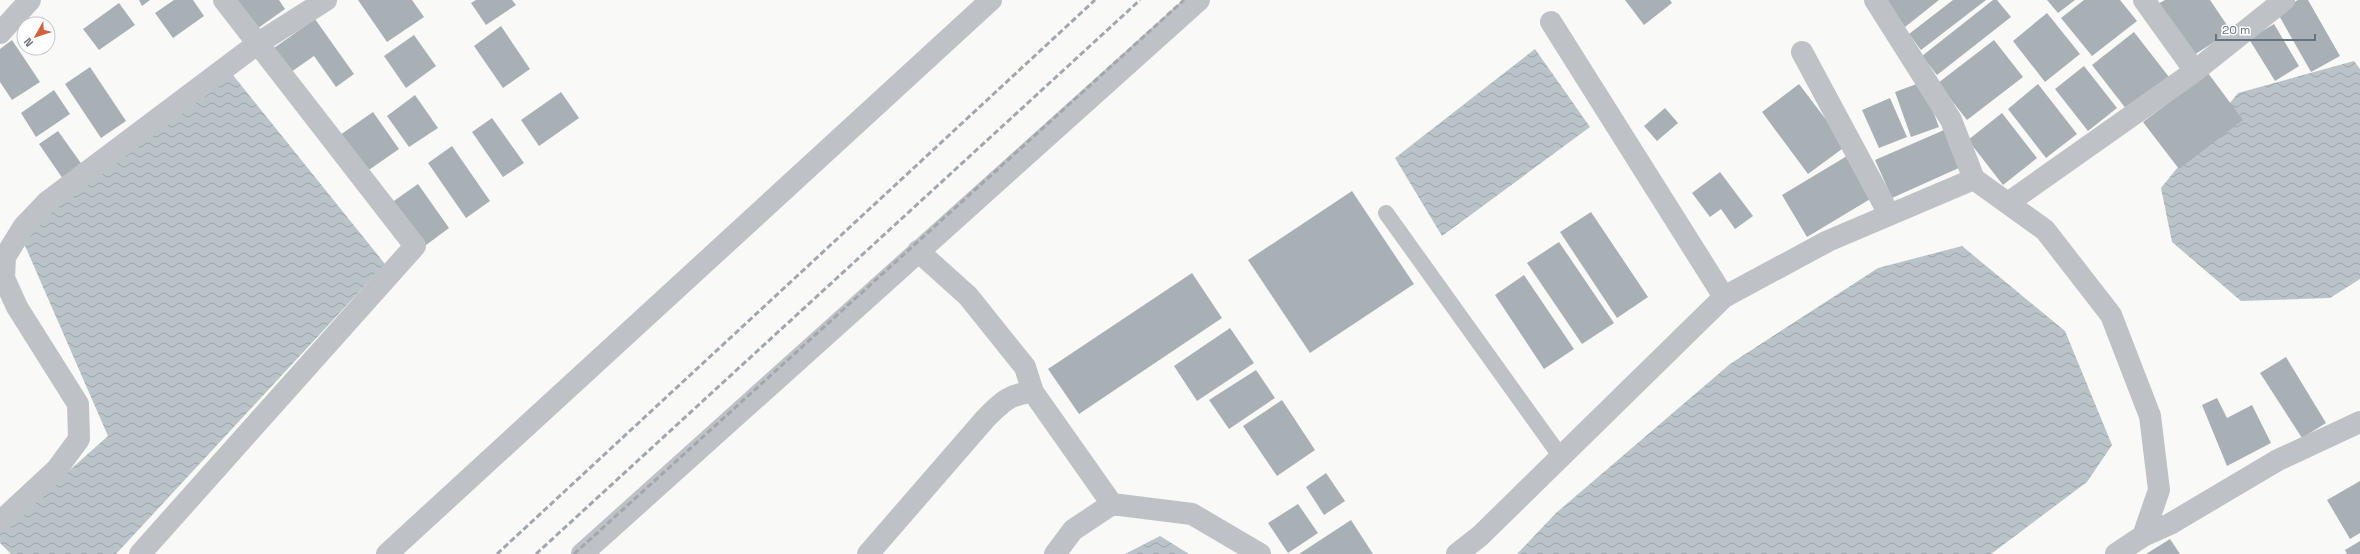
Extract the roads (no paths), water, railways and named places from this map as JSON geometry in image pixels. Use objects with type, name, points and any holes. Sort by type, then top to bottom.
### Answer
[{"type":"street","points":[[0,33],[30,0]]},
{"type":"street","points":[[140,554],[415,246],[224,0]]},
{"type":"street","points":[[0,522],[57,469],[79,440],[78,404],[16,307],[4,278],[2,258],[24,226],[47,202],[257,44],[326,0]]},
{"type":"street","points":[[387,554],[991,0]]},
{"type":"street","points":[[582,554],[1199,0]]},
{"type":"street","points":[[1875,0],[1950,120],[1974,179],[2045,230],[2111,315],[2150,416],[2159,490],[2143,536]]},
{"type":"street","points":[[2144,0],[2195,71]]},
{"type":"street","points":[[2008,203],[2195,71],[2284,0]]},
{"type":"street","points":[[1550,22],[1724,297]]},
{"type":"street","points":[[1802,52],[1889,214]]},
{"type":"street","points":[[1457,554],[1480,536],[1724,297],[1828,241],[1974,179]]},
{"type":"street","points":[[918,251],[968,296],[1015,355],[1028,372],[1033,392],[1112,504]]},
{"type":"street","points":[[868,554],[1005,399],[1017,393],[1033,392]]},
{"type":"street","points":[[2116,554],[2143,536],[2170,524],[2278,460],[2358,428]]},
{"type":"street","points":[[1054,554],[1073,530],[1112,504],[1192,514],[1260,554]]},
{"type":"lane","points":[[1386,213],[1561,457]]},
{"type":"water","points":[[1535,49],[1590,127],[1442,236],[1395,158]]},
{"type":"water","points":[[2354,61],[2360,69],[2360,279],[2330,298],[2241,301],[2172,242],[2161,188],[2238,93]]},
{"type":"water","points":[[224,64],[385,264],[116,554],[11,554],[0,543],[0,532],[108,436],[19,232]]},
{"type":"water","points":[[1962,246],[2065,331],[2112,445],[2087,482],[1991,554],[1517,554],[1556,513],[1730,364],[1878,268]]},
{"type":"water","points":[[1160,536],[1189,554],[1125,554]]},
{"type":"railway","points":[[497,554],[1095,0]]},
{"type":"railway","points":[[536,554],[1140,0]]},
{"type":"railway","points":[[574,554],[1184,0]]}]
